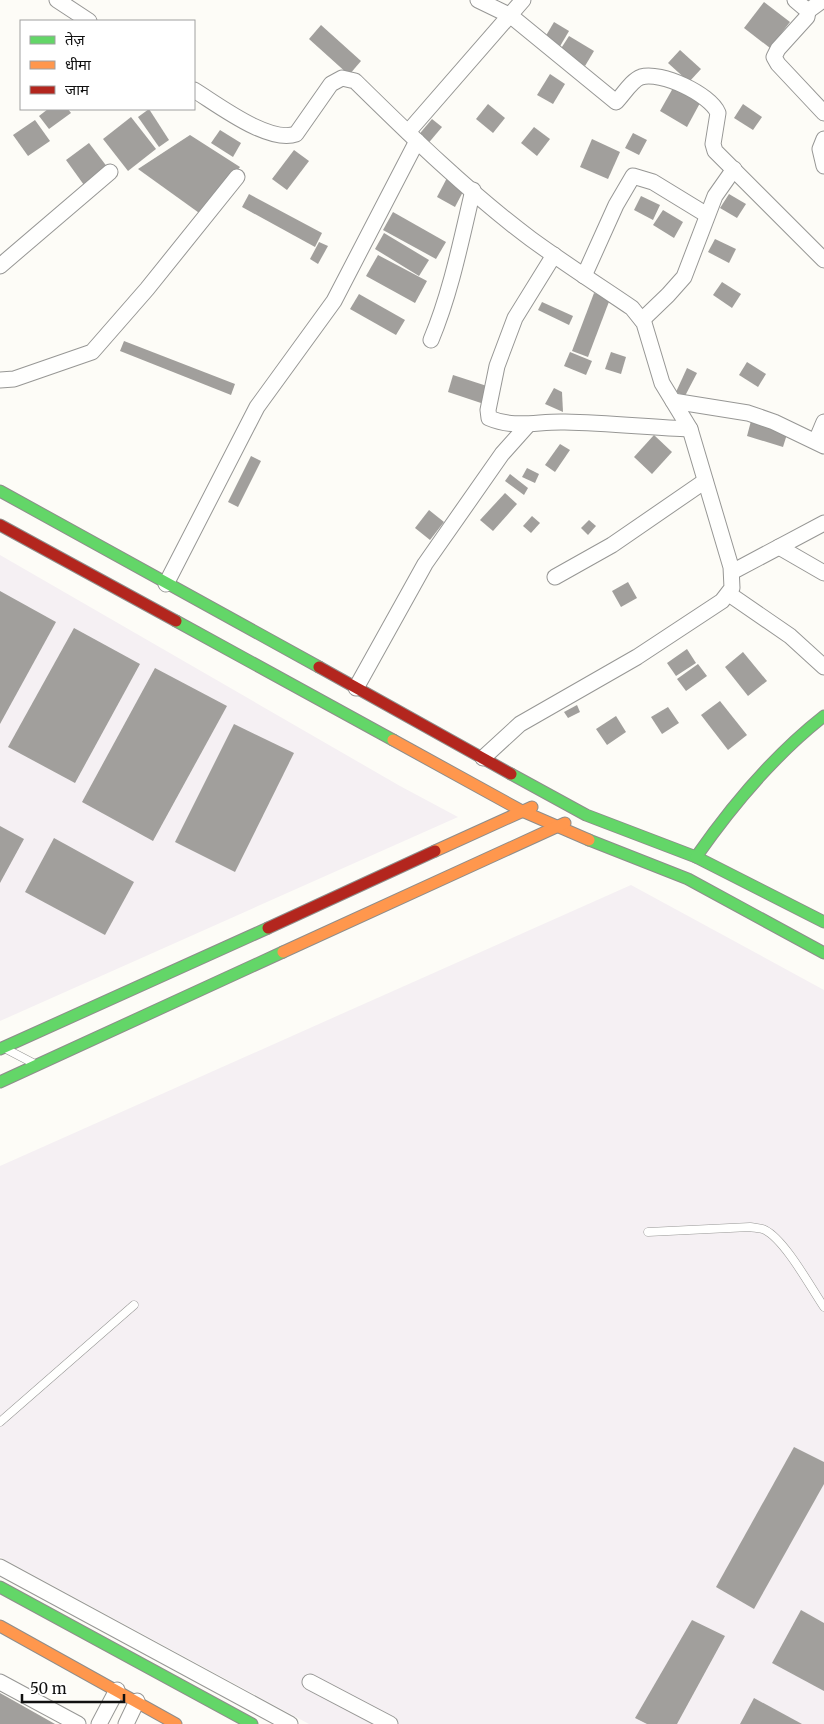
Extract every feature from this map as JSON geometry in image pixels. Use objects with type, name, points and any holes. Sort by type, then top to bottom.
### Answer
[{"type":"street","points":[[57,0],[83,11]]},
{"type":"street","points":[[478,0],[511,16],[616,102],[636,80],[642,77],[672,81],[703,96],[718,113],[713,144],[715,151],[824,260]]},
{"type":"street","points":[[166,584],[257,407],[334,301],[412,137],[524,0]]},
{"type":"street","points":[[795,0],[808,11]]},
{"type":"street","points":[[823,0],[808,11],[806,20],[778,49],[774,57],[778,64],[824,113]]},
{"type":"street","points":[[195,91],[262,131],[288,137],[296,134],[331,84],[342,78],[355,81],[412,137],[472,190],[554,255],[632,308],[642,320],[659,376],[690,429],[732,572],[732,588],[729,594],[722,601],[637,657],[520,724],[483,758]]},
{"type":"street","points":[[824,139],[820,149],[824,166]]},
{"type":"street","points":[[642,320],[684,277],[707,215],[719,189],[734,169]]},
{"type":"street","points":[[0,266],[58,214],[110,172]]},
{"type":"street","points":[[584,276],[616,205],[633,176],[653,182],[707,215]]},
{"type":"street","points":[[0,380],[14,379],[92,352],[153,282],[237,178]]},
{"type":"street","points":[[430,340],[442,312],[455,272],[472,190]]},
{"type":"street","points":[[554,255],[515,318],[497,366],[488,410],[489,418],[497,422],[527,426],[543,422],[567,422],[690,429]]},
{"type":"street","points":[[673,401],[748,413],[820,444],[824,422]]},
{"type":"street","points":[[356,688],[425,564],[502,454],[527,426]]},
{"type":"street","points":[[556,576],[612,545],[705,481]]},
{"type":"street","points":[[0,491],[586,815],[696,857],[824,922]]},
{"type":"street","points":[[732,572],[824,523]]},
{"type":"street","points":[[0,525],[522,812],[688,879],[824,953]]},
{"type":"street","points":[[779,547],[824,573]]},
{"type":"street","points":[[729,594],[790,636],[824,667]]},
{"type":"street","points":[[696,857],[713,832],[763,771],[824,716]]},
{"type":"street","points":[[1,1047],[553,797]]},
{"type":"street","points":[[0,1082],[556,827],[586,815]]},
{"type":"street","points":[[0,1567],[290,1724]]},
{"type":"street","points":[[0,1587],[252,1724]]},
{"type":"street","points":[[0,1626],[176,1724]]},
{"type":"street","points":[[0,1682],[78,1724]]},
{"type":"street","points":[[310,1682],[390,1724]]},
{"type":"street","points":[[99,1724],[117,1690]]},
{"type":"street","points":[[126,1724],[137,1701]]},
{"type":"lane","points":[[1,1047],[36,1065]]},
{"type":"lane","points":[[648,1232],[750,1228],[765,1230],[778,1239],[788,1252],[824,1307]]},
{"type":"lane","points":[[0,1422],[134,1305]]},
{"type":"shaded area","points":[[0,555],[400,786],[458,817],[0,1021]]},
{"type":"shaded area","points":[[631,885],[824,990],[824,1724],[309,1724],[0,1557],[0,1166]]},
{"type":"building","points":[[764,2],[790,22],[770,48],[744,28]]},
{"type":"building","points":[[554,22],[569,31],[559,48],[544,39]]},
{"type":"building","points":[[321,25],[361,61],[349,75],[309,39]]},
{"type":"building","points":[[569,36],[594,51],[585,66],[560,50]]},
{"type":"building","points":[[680,50],[701,69],[689,82],[668,63]]},
{"type":"building","points":[[550,74],[565,84],[553,104],[537,95]]},
{"type":"building","points":[[673,88],[700,103],[687,127],[660,111]]},
{"type":"building","points":[[488,104],[505,118],[493,133],[476,119]]},
{"type":"building","points":[[743,104],[762,117],[753,130],[734,118]]},
{"type":"building","points":[[47,110],[69,110],[71,113],[49,129],[39,116]]},
{"type":"building","points":[[150,110],[169,140],[159,147],[138,117]]},
{"type":"building","points":[[131,117],[156,149],[128,171],[103,139]]},
{"type":"building","points":[[432,119],[442,127],[426,146],[416,138]]},
{"type":"building","points":[[35,120],[50,141],[28,156],[13,135]]},
{"type":"building","points":[[534,127],[550,139],[537,156],[521,143]]},
{"type":"building","points":[[220,130],[241,143],[233,157],[211,143]]},
{"type":"building","points":[[633,133],[647,140],[639,155],[625,148]]},
{"type":"building","points":[[190,135],[240,167],[202,215],[138,169]]},
{"type":"building","points":[[592,139],[620,152],[608,179],[580,167]]},
{"type":"building","points":[[89,143],[108,168],[84,185],[66,160]]},
{"type":"building","points":[[294,150],[309,161],[287,190],[272,179]]},
{"type":"building","points":[[448,176],[466,186],[455,207],[437,197]]},
{"type":"building","points":[[249,194],[322,233],[315,247],[242,207]]},
{"type":"building","points":[[729,194],[746,204],[737,218],[720,208]]},
{"type":"building","points":[[641,196],[660,205],[653,220],[634,210]]},
{"type":"building","points":[[663,210],[683,222],[674,238],[653,225]]},
{"type":"building","points":[[393,212],[446,242],[436,259],[383,230]]},
{"type":"building","points":[[384,233],[429,260],[419,276],[375,249]]},
{"type":"building","points":[[715,239],[736,249],[729,263],[708,252]]},
{"type":"building","points":[[319,242],[328,246],[318,264],[310,259]]},
{"type":"building","points":[[378,255],[427,281],[415,303],[366,276]]},
{"type":"building","points":[[722,282],[741,294],[732,308],[713,295]]},
{"type":"building","points":[[594,293],[610,299],[588,357],[572,351]]},
{"type":"building","points":[[359,294],[405,320],[396,335],[350,309]]},
{"type":"building","points":[[542,302],[573,316],[569,325],[538,310]]},
{"type":"building","points":[[124,341],[235,384],[231,395],[120,351]]},
{"type":"building","points":[[570,352],[592,361],[586,375],[564,366]]},
{"type":"building","points":[[611,352],[626,357],[621,374],[605,369]]},
{"type":"building","points":[[747,362],[766,374],[758,387],[739,375]]},
{"type":"building","points":[[687,368],[697,373],[685,396],[676,392]]},
{"type":"building","points":[[453,375],[490,387],[484,404],[448,392]]},
{"type":"building","points":[[554,388],[562,392],[563,412],[545,404]]},
{"type":"building","points":[[751,421],[788,431],[783,447],[747,436]]},
{"type":"building","points":[[654,435],[672,452],[652,474],[634,457]]},
{"type":"building","points":[[560,444],[570,450],[555,472],[545,465]]},
{"type":"building","points":[[251,456],[261,461],[238,507],[228,502]]},
{"type":"building","points":[[527,468],[539,474],[535,483],[522,477]]},
{"type":"building","points":[[510,474],[528,488],[524,495],[505,481]]},
{"type":"building","points":[[505,493],[517,504],[493,531],[480,520]]},
{"type":"building","points":[[429,510],[444,522],[430,540],[415,528]]},
{"type":"building","points":[[532,516],[540,523],[531,533],[523,526]]},
{"type":"building","points":[[589,520],[596,526],[588,535],[581,528]]},
{"type":"building","points":[[628,582],[637,598],[621,607],[612,591]]},
{"type":"building","points":[[0,591],[56,622],[0,724]]},
{"type":"building","points":[[74,628],[140,664],[75,783],[8,747]]},
{"type":"building","points":[[687,649],[696,663],[676,676],[667,663]]},
{"type":"building","points":[[743,652],[767,681],[748,696],[725,667]]},
{"type":"building","points":[[698,664],[707,676],[686,691],[677,679]]},
{"type":"building","points":[[155,668],[227,706],[153,841],[82,802]]},
{"type":"building","points":[[720,701],[747,735],[728,750],[701,715]]},
{"type":"building","points":[[577,705],[580,712],[568,718],[564,712]]},
{"type":"building","points":[[668,707],[679,723],[662,734],[651,717]]},
{"type":"building","points":[[616,716],[626,732],[607,745],[596,729]]},
{"type":"building","points":[[234,724],[294,753],[235,872],[175,842]]},
{"type":"building","points":[[0,826],[24,839],[0,883]]},
{"type":"building","points":[[54,838],[134,882],[105,935],[25,892]]},
{"type":"building","points":[[794,1447],[824,1462],[824,1484],[754,1609],[716,1587]]},
{"type":"building","points":[[801,1610],[824,1623],[824,1691],[772,1663]]},
{"type":"building","points":[[692,1620],[725,1636],[677,1724],[647,1724],[635,1718]]},
{"type":"building","points":[[0,1693],[55,1724],[0,1724]]},
{"type":"building","points":[[754,1698],[802,1724],[740,1724]]},
{"type":"traffic: fast","points":[[0,491],[319,667]]},
{"type":"traffic: fast","points":[[176,621],[393,740]]},
{"type":"traffic: fast","points":[[696,857],[724,818],[771,764],[805,731],[824,716]]},
{"type":"traffic: fast","points":[[511,774],[586,815],[696,857],[824,922]]},
{"type":"traffic: fast","points":[[589,840],[688,879],[824,953]]},
{"type":"traffic: fast","points":[[0,1049],[268,928]]},
{"type":"traffic: fast","points":[[0,1082],[283,952]]},
{"type":"traffic: fast","points":[[0,1587],[252,1724]]},
{"type":"traffic: slow","points":[[393,740],[522,811],[589,840]]},
{"type":"traffic: slow","points":[[435,851],[532,807]]},
{"type":"traffic: slow","points":[[283,952],[565,823]]},
{"type":"traffic: slow","points":[[0,1626],[176,1724]]},
{"type":"traffic: jam","points":[[0,525],[176,621]]},
{"type":"traffic: jam","points":[[319,667],[511,774]]},
{"type":"traffic: jam","points":[[268,928],[435,851]]}]
